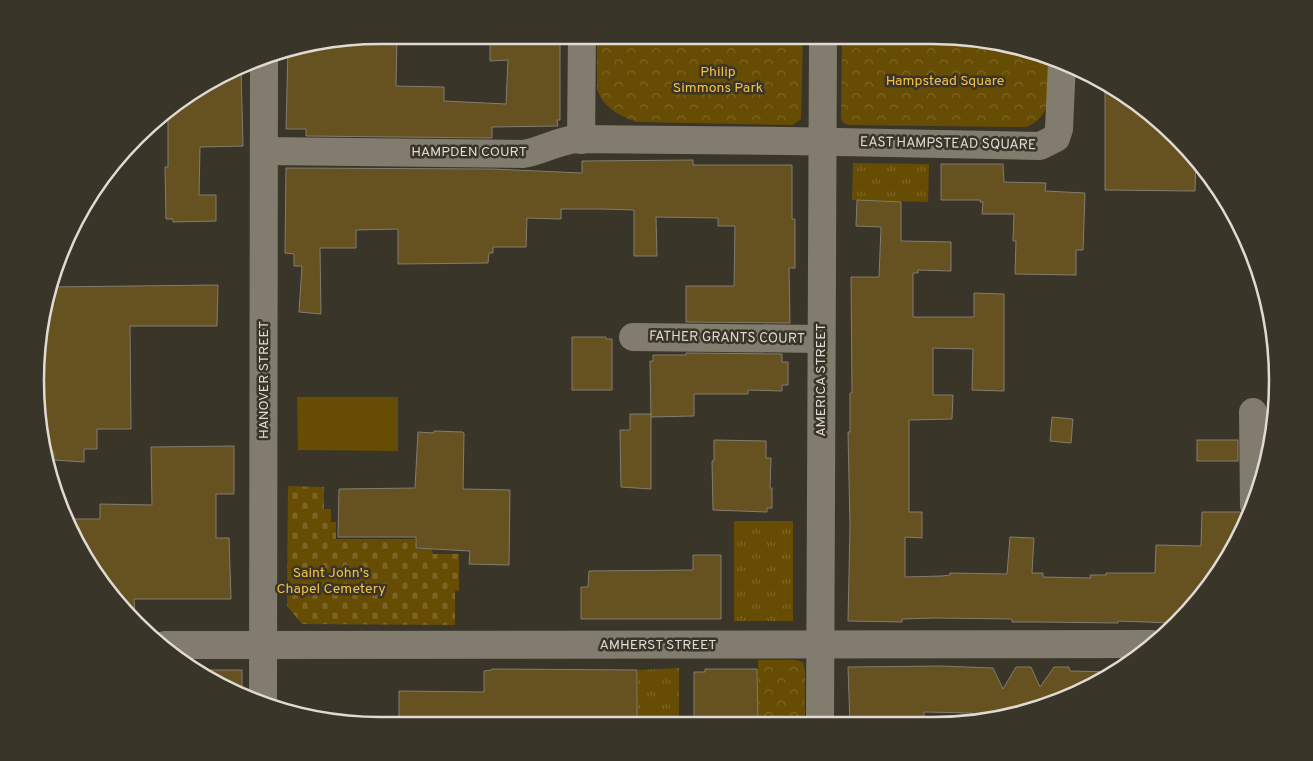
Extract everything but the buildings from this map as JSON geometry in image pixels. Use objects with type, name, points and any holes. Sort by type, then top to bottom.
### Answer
[{"type":"street","points":[[581,140],[582,44]]},
{"type":"street","name":"AMERICA STREET","points":[[820,717],[823,44]]},
{"type":"street","name":"HANOVER STREET","points":[[263,696],[264,65]]},
{"type":"street","name":"EAST HAMPSTEAD SQUARE","points":[[822,142],[1040,146],[1056,138],[1059,130],[1062,69]]},
{"type":"street","name":"HAMPDEN COURT","points":[[264,151],[523,154],[562,141],[581,140],[822,142]]},
{"type":"street","name":"FATHER GRANTS COURT","points":[[633,337],[821,339]]},
{"type":"street","points":[[1253,412],[1254,481]]},
{"type":"street","name":"AMHERST STREET","points":[[171,645],[1143,644]]},
{"type":"green space","name":"Philip Simmons Park","points":[[597,44],[803,44],[801,119],[793,125],[637,122],[612,110],[603,101],[597,89]]},
{"type":"green space","name":"Hampstead Square","points":[[842,44],[955,44],[998,50],[1049,65],[1049,87],[1046,107],[1036,122],[1026,127],[850,125],[843,122],[841,117]]},
{"type":"green space","points":[[853,163],[929,164],[928,202],[852,200]]},
{"type":"green space","points":[[297,397],[398,397],[398,451],[298,450]]},
{"type":"green space","name":"Saint John's Chapel Cemetery","points":[[288,486],[324,487],[324,509],[331,509],[331,522],[336,522],[336,539],[415,539],[416,549],[432,549],[433,554],[459,554],[459,590],[455,591],[455,625],[302,624],[287,606]]},
{"type":"green space","points":[[734,521],[793,521],[793,621],[734,621]]},
{"type":"green space","points":[[758,660],[795,660],[803,662],[805,671],[805,717],[758,717]]},
{"type":"green space","points":[[679,668],[679,717],[637,717],[638,670]]}]
